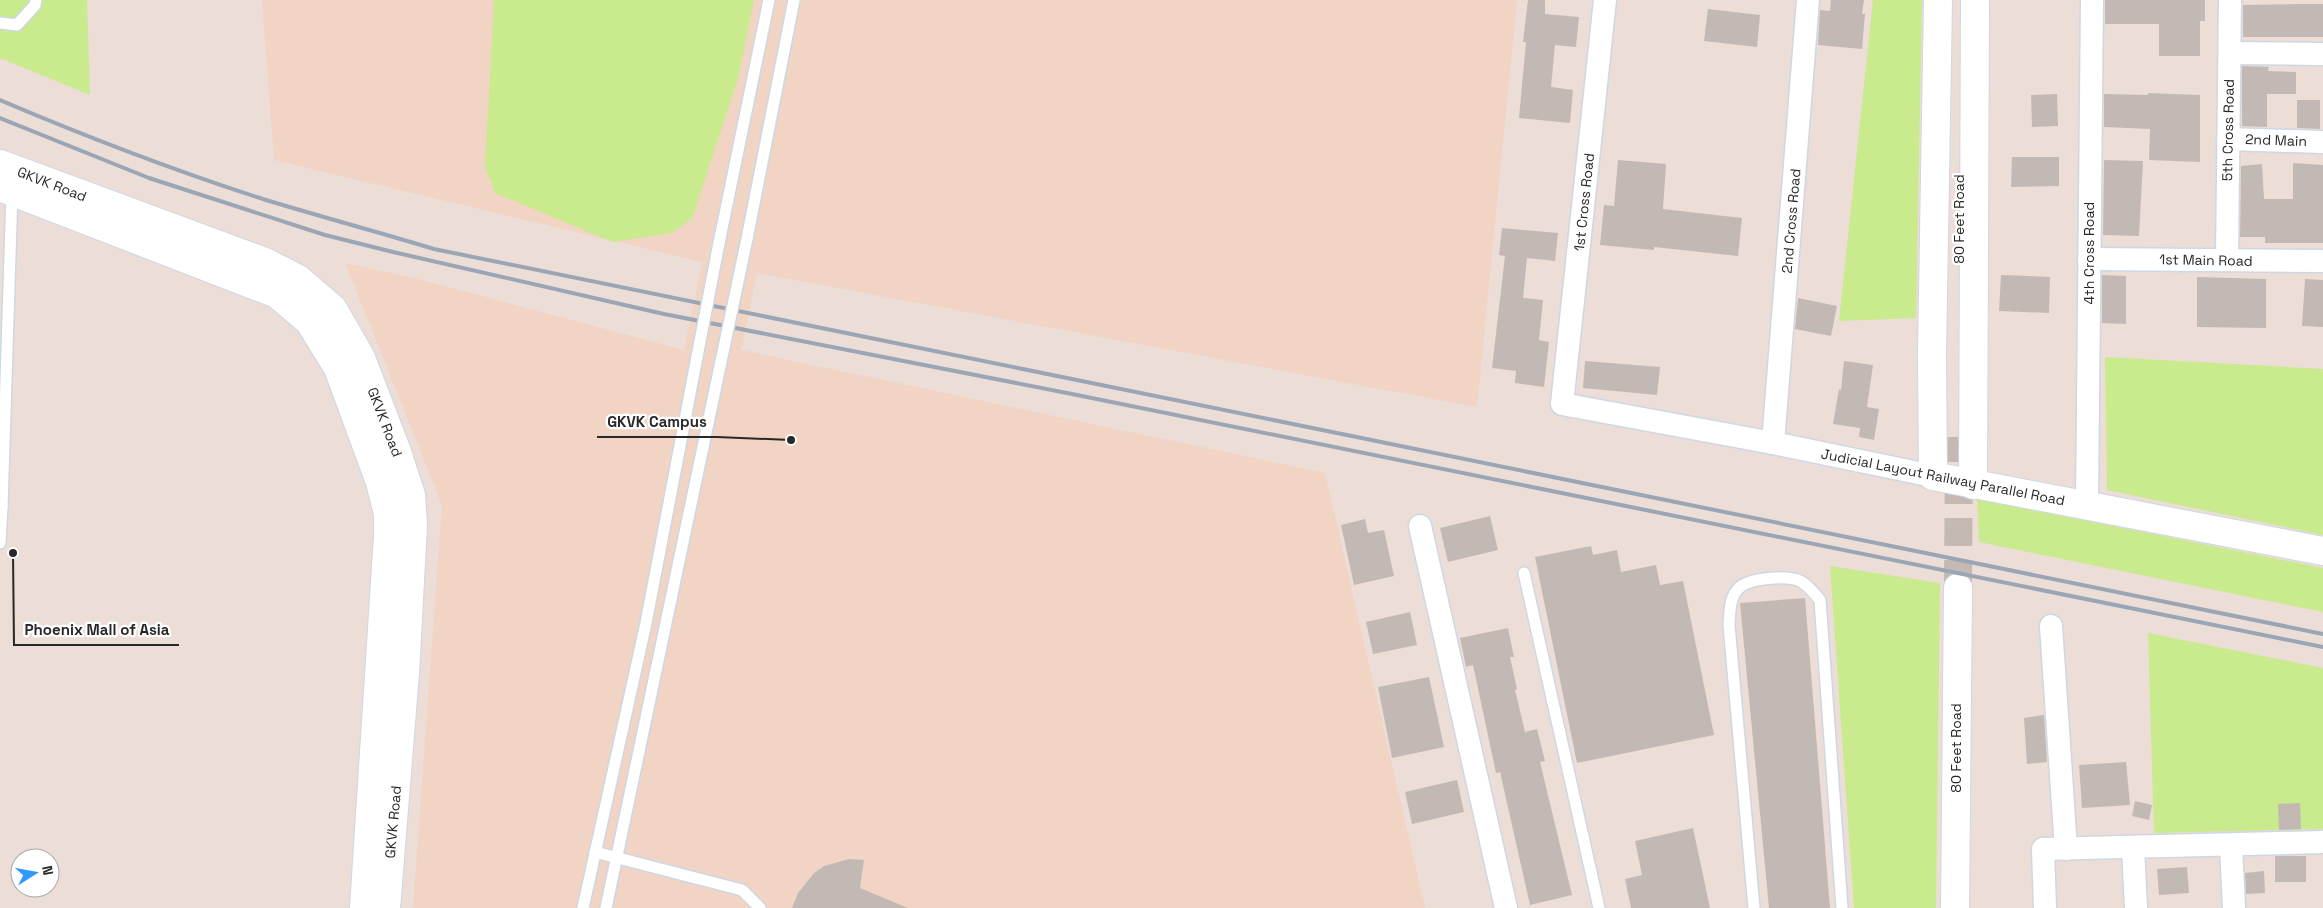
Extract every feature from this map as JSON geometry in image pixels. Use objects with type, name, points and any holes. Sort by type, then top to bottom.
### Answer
[{"type":"street","name":"1st Cross Road","points":[[1562,404],[1605,0]]},
{"type":"street","name":"2nd Cross Road","points":[[1773,443],[1808,0]]},
{"type":"street","points":[[1933,476],[1932,354],[1938,0]]},
{"type":"street","name":"80 Feet Road","points":[[1959,437],[1960,0]]},
{"type":"street","points":[[1974,485],[1975,0]]},
{"type":"street","name":"4th Cross Road","points":[[2087,505],[2092,0]]},
{"type":"street","name":"5th Cross Road","points":[[2227,260],[2230,0]]},
{"type":"street","points":[[2230,53],[2323,54]]},
{"type":"street","name":"2nd Main","points":[[2228,139],[2323,142]]},
{"type":"street","name":"GKVK Road","points":[[0,164],[265,262],[298,279],[309,304],[309,321],[338,368],[380,482],[388,514],[364,908]]},
{"type":"street","name":"GKVK Road","points":[[6,190],[277,294],[333,309],[361,358],[397,452],[411,495],[413,526],[405,663],[386,908]]},
{"type":"street","name":"1st Main Road","points":[[2089,259],[2323,261]]},
{"type":"street","name":"Judicial Layout Railway Parallel Road","points":[[1562,404],[1773,443],[1974,485],[2323,551]]},
{"type":"street","points":[[1420,526],[1506,908]]},
{"type":"street","name":"80 Feet Road","points":[[1955,908],[1958,588]]},
{"type":"street","points":[[2051,626],[2066,849]]},
{"type":"street","points":[[2045,908],[2043,849],[2323,842]]},
{"type":"street","points":[[2231,845],[2234,908]]},
{"type":"street","points":[[2133,848],[2136,908]]},
{"type":"lane","points":[[0,23],[17,25],[35,4],[36,0]]},
{"type":"lane","points":[[583,908],[646,623],[719,243],[769,0]]},
{"type":"lane","points":[[606,908],[747,238],[794,0]]},
{"type":"lane","points":[[0,543],[6,190]]},
{"type":"lane","points":[[1524,573],[1599,908]]},
{"type":"lane","points":[[1754,908],[1730,625],[1731,602],[1738,588],[1750,581],[1776,578],[1799,580],[1811,589],[1820,600],[1842,908]]},
{"type":"lane","points":[[595,852],[742,890],[760,908]]},
{"type":"shaded area","points":[[262,0],[1517,0],[1477,407],[757,273],[741,350],[1325,473],[1425,908],[413,908],[442,505],[345,263],[414,278],[684,350],[702,262],[274,160]]},
{"type":"green space","points":[[0,0],[87,0],[90,95],[0,58]]},
{"type":"green space","points":[[494,0],[754,0],[738,79],[692,219],[671,233],[613,242],[495,193],[485,168]]},
{"type":"green space","points":[[1873,0],[1922,0],[1916,318],[1839,321]]},
{"type":"green space","points":[[2105,357],[2323,369],[2323,535],[2107,490]]},
{"type":"green space","points":[[1977,499],[2323,568],[2323,612],[1979,542]]},
{"type":"green space","points":[[1830,566],[1940,583],[1936,908],[1854,908]]},
{"type":"green space","points":[[2148,633],[2323,668],[2323,829],[2154,833]]},
{"type":"building","points":[[1528,0],[1545,0],[1545,14],[1579,17],[1576,47],[1555,45],[1551,87],[1573,90],[1570,123],[1519,118],[1526,42],[1523,42]]},
{"type":"building","points":[[1831,0],[1864,0],[1862,14],[1865,14],[1862,49],[1818,45],[1820,10],[1830,11]]},
{"type":"building","points":[[2105,0],[2205,0],[2205,21],[2200,21],[2200,56],[2159,56],[2159,24],[2105,24]]},
{"type":"building","points":[[2323,4],[2323,37],[2243,37],[2243,5]]},
{"type":"building","points":[[1708,9],[1760,15],[1757,47],[1704,41]]},
{"type":"building","points":[[2242,66],[2269,67],[2268,71],[2296,72],[2296,94],[2267,94],[2267,127],[2242,126]]},
{"type":"building","points":[[2148,93],[2200,95],[2200,162],[2149,160],[2150,129],[2104,127],[2104,94],[2148,95]]},
{"type":"building","points":[[2057,94],[2058,126],[2032,127],[2031,95]]},
{"type":"building","points":[[2297,100],[2320,100],[2320,129],[2297,128]]},
{"type":"building","points":[[2012,157],[2059,157],[2059,186],[2011,187]]},
{"type":"building","points":[[1618,160],[1666,164],[1663,209],[1742,218],[1738,256],[1654,247],[1654,250],[1600,245],[1604,205],[1614,206]]},
{"type":"building","points":[[2104,160],[2143,161],[2139,236],[2103,235]]},
{"type":"building","points":[[2293,163],[2323,165],[2323,243],[2265,243],[2265,237],[2240,237],[2241,166],[2262,164],[2264,199],[2293,199]]},
{"type":"building","points":[[1502,228],[1558,233],[1555,261],[1527,258],[1523,298],[1543,300],[1539,340],[1549,342],[1544,387],[1515,383],[1516,371],[1492,368],[1505,256],[1499,255]]},
{"type":"building","points":[[2001,275],[2050,277],[2049,313],[1999,311]]},
{"type":"building","points":[[2102,275],[2126,276],[2126,324],[2102,323]]},
{"type":"building","points":[[2197,277],[2266,279],[2266,328],[2197,327]]},
{"type":"building","points":[[2305,279],[2323,280],[2323,327],[2302,326]]},
{"type":"building","points":[[1798,298],[1837,306],[1831,336],[1795,329]]},
{"type":"building","points":[[1585,361],[1660,367],[1657,395],[1583,388]]},
{"type":"building","points":[[1844,361],[1873,365],[1867,407],[1879,409],[1874,440],[1859,437],[1860,428],[1833,424],[1839,389],[1841,390]]},
{"type":"building","points":[[1490,516],[1498,550],[1448,562],[1440,528]]},
{"type":"building","points":[[1365,519],[1368,533],[1384,530],[1394,576],[1354,585],[1341,525]]},
{"type":"building","points":[[1591,546],[1593,555],[1617,550],[1621,572],[1656,565],[1660,585],[1683,581],[1714,735],[1577,763],[1535,557]]},
{"type":"building","points":[[1805,598],[1830,908],[1769,908],[1740,603]]},
{"type":"building","points":[[1410,612],[1417,645],[1373,654],[1366,622]]},
{"type":"building","points":[[1508,628],[1514,657],[1510,657],[1517,689],[1515,690],[1525,732],[1537,729],[1545,761],[1540,762],[1572,895],[1530,905],[1500,772],[1496,773],[1473,665],[1466,667],[1460,638]]},
{"type":"building","points":[[1429,677],[1444,747],[1392,758],[1378,687]]},
{"type":"building","points":[[2044,715],[2047,762],[2027,764],[2024,718]]},
{"type":"building","points":[[2126,762],[2130,805],[2082,808],[2079,765]]},
{"type":"building","points":[[1457,780],[1464,812],[1412,824],[1405,792]]},
{"type":"building","points":[[2135,801],[2152,805],[2149,820],[2132,816]]},
{"type":"building","points":[[2300,803],[2301,829],[2279,830],[2278,804]]},
{"type":"building","points":[[1693,828],[1710,908],[1631,908],[1625,879],[1642,875],[1635,841]]},
{"type":"building","points":[[2275,856],[2306,856],[2306,882],[2275,882]]},
{"type":"building","points":[[849,859],[864,860],[860,888],[908,908],[792,908],[798,893],[814,873],[824,866]]},
{"type":"building","points":[[2187,867],[2189,893],[2159,895],[2157,869]]},
{"type":"building","points":[[2264,871],[2265,893],[2246,894],[2245,873]]},
{"type":"tunnel","points":[[1958,588],[1959,437]]},
{"type":"railway","points":[[0,100],[132,153],[232,189],[434,249],[2323,634]]},
{"type":"railway","points":[[0,118],[149,178],[325,235],[664,314],[1072,394],[2323,647]]},
{"type":"place","name":"GKVK Campus","points":[[791,440]]},
{"type":"place","name":"Phoenix Mall of Asia","points":[[13,553]]}]
